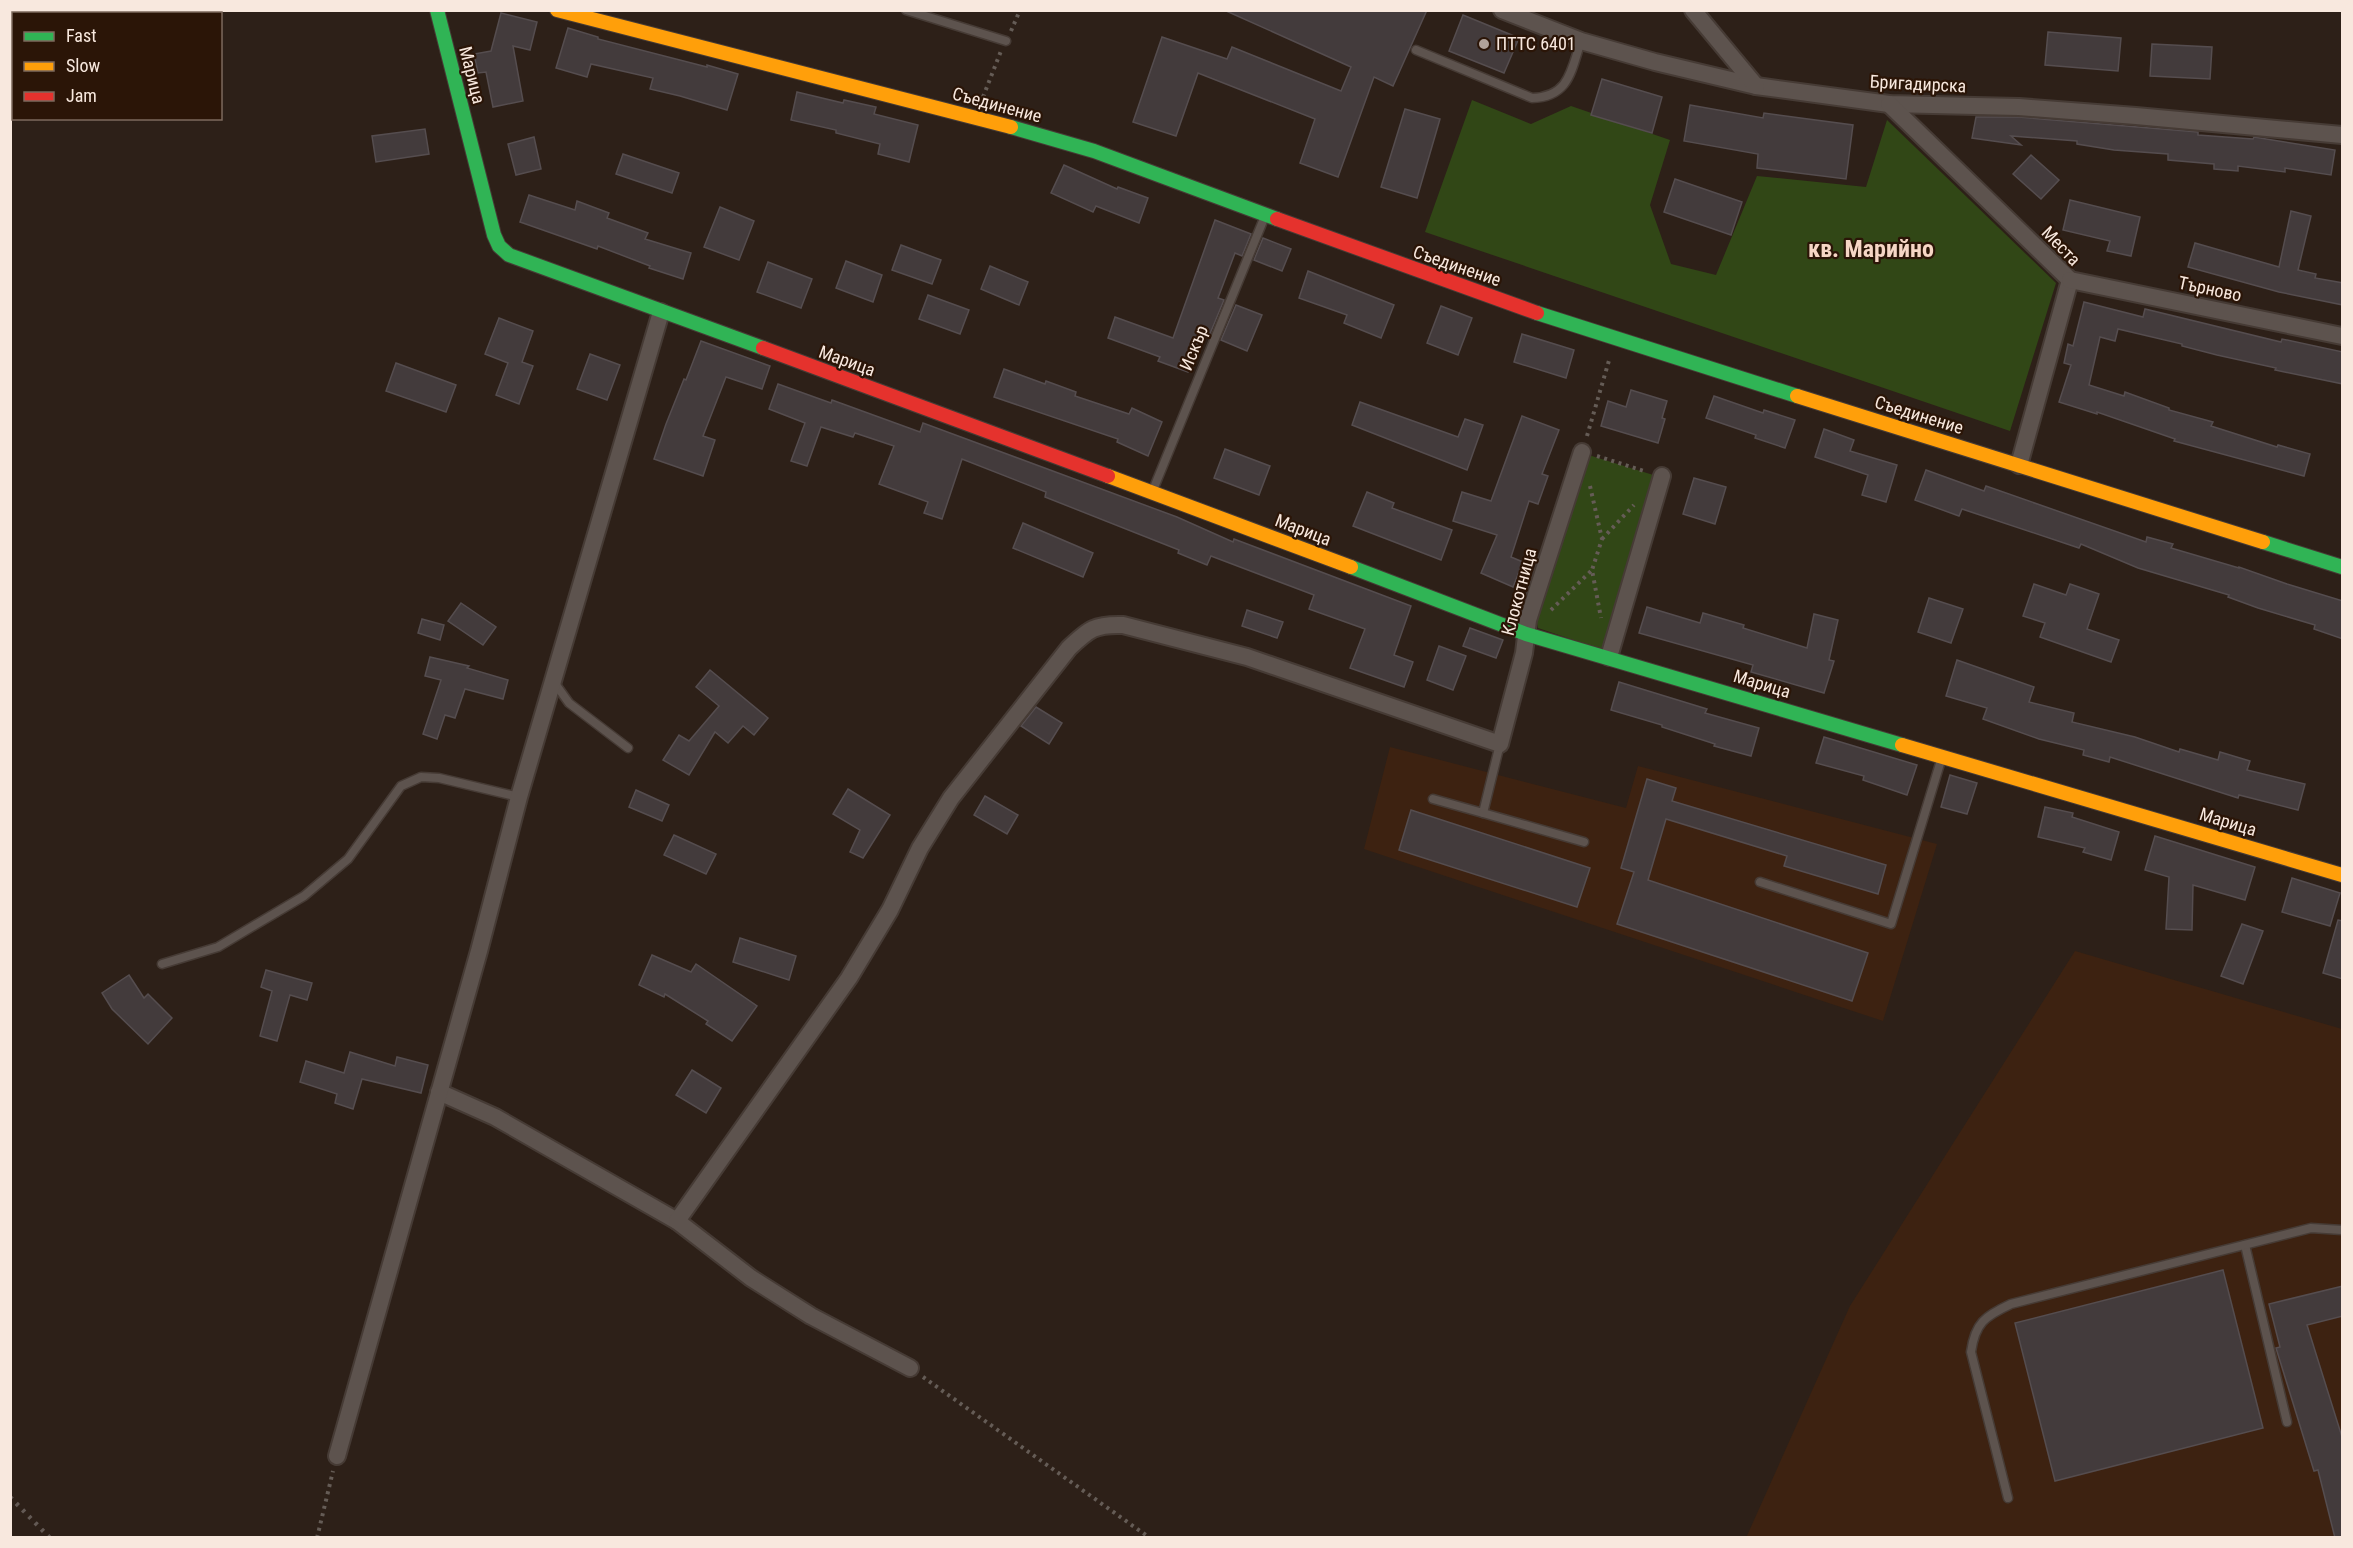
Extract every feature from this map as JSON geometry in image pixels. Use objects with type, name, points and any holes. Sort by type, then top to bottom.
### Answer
[{"type":"street","name":"Марица","points":[[437,10],[494,236],[499,246],[509,255],[1152,492],[1526,634],[2343,875]]},
{"type":"street","name":"Съединение","points":[[557,10],[974,117],[1095,151],[1489,297],[2343,567]]},
{"type":"street","name":"Бригадирска","points":[[1502,10],[1581,41],[1655,63],[1755,86],[1889,104],[2019,107],[2343,135]]},
{"type":"street","points":[[1693,10],[1755,86]]},
{"type":"street","name":"Места","points":[[1889,104],[2070,280],[2019,465]]},
{"type":"street","name":"Търново","points":[[2070,280],[2343,336]]},
{"type":"street","points":[[337,1456],[479,951],[519,798],[662,312]]},
{"type":"street","name":"Клокотница","points":[[1500,744],[1524,653],[1528,620],[1582,452]]},
{"type":"street","points":[[1609,657],[1662,476]]},
{"type":"street","points":[[677,1221],[849,978],[890,910],[920,848],[951,798],[1069,648],[1088,630],[1103,625],[1123,625],[1247,657],[1500,744]]},
{"type":"street","points":[[439,1092],[495,1117],[677,1221],[751,1278],[811,1316],[909,1368]]},
{"type":"lane","points":[[906,10],[1005,41]]},
{"type":"lane","points":[[1416,50],[1532,98],[1545,98],[1561,90],[1568,78],[1581,41]]},
{"type":"lane","name":"Искър","points":[[1152,492],[1265,215]]},
{"type":"lane","points":[[553,681],[569,703],[628,748]]},
{"type":"lane","points":[[1483,813],[1500,744]]},
{"type":"lane","points":[[1760,882],[1891,924],[1942,756]]},
{"type":"lane","points":[[162,964],[218,947],[304,896],[348,860],[401,786],[421,777],[439,778],[519,798]]},
{"type":"lane","points":[[1433,799],[1584,842]]},
{"type":"lane","points":[[2008,1498],[1971,1352],[1973,1336],[1980,1323],[2011,1304],[2311,1228],[2343,1230]]},
{"type":"lane","points":[[2245,1245],[2287,1422]]},
{"type":"path","points":[[974,117],[1020,10]]},
{"type":"path","points":[[1616,339],[1582,452],[1662,476]]},
{"type":"path","points":[[1526,634],[1592,570],[1602,539],[1590,485]]},
{"type":"path","points":[[1592,570],[1602,625]]},
{"type":"path","points":[[909,1368],[1150,1538]]},
{"type":"path","points":[[317,1538],[337,1456]]},
{"type":"shaded area","points":[[1390,747],[1626,808],[1638,766],[1937,844],[1883,1021],[1364,849]]},
{"type":"shaded area","points":[[2075,951],[2342,1029],[2342,1537],[1746,1538],[1850,1306]]},
{"type":"green space","points":[[1472,100],[1531,124],[1571,106],[1670,140],[1650,205],[1671,264],[1716,275],[1757,176],[1866,187],[1887,120],[2056,283],[2010,431],[1425,232]]},
{"type":"green space","points":[[1582,453],[1663,478],[1606,651],[1538,628],[1534,607]]},
{"type":"building","points":[[1224,10],[1427,10],[1393,86],[1374,77],[1338,177],[1300,163],[1315,119],[1198,73],[1176,136],[1133,122],[1162,37],[1227,59],[1232,47],[1341,91],[1351,67]]},
{"type":"building","points":[[501,13],[537,22],[530,50],[513,46],[523,101],[493,107],[486,72],[478,73],[474,54],[491,51]]},
{"type":"building","name":"ПТТС 6401","points":[[1463,15],[1519,38],[1504,73],[1449,51]]},
{"type":"building","points":[[568,28],[598,37],[598,39],[738,74],[727,110],[650,89],[653,78],[591,64],[587,77],[556,68]]},
{"type":"building","points":[[2048,32],[2121,38],[2118,71],[2045,65]]},
{"type":"building","points":[[2152,44],[2212,47],[2210,79],[2150,76]]},
{"type":"building","points":[[1602,79],[1662,97],[1652,133],[1591,115]]},
{"type":"building","points":[[797,92],[843,103],[844,100],[876,107],[874,114],[918,125],[909,162],[878,154],[880,144],[836,133],[836,130],[791,120]]},
{"type":"building","points":[[1690,105],[1763,118],[1764,113],[1853,125],[1846,179],[1757,168],[1758,154],[1684,141]]},
{"type":"building","points":[[1405,109],[1440,119],[1417,198],[1381,187]]},
{"type":"building","points":[[1976,117],[2018,117],[2198,132],[2198,135],[2253,139],[2254,137],[2335,150],[2331,175],[2285,168],[2285,172],[2238,166],[2238,171],[2214,169],[2214,164],[2168,160],[2168,154],[2114,150],[2077,144],[2077,141],[2011,136],[2021,145],[1972,138]]},
{"type":"building","points":[[425,129],[429,154],[376,162],[372,136]]},
{"type":"building","points":[[534,137],[541,169],[516,175],[508,144]]},
{"type":"building","points":[[623,154],[679,173],[672,193],[616,174]]},
{"type":"building","points":[[2031,155],[2059,180],[2041,199],[2013,174]]},
{"type":"building","points":[[1064,165],[1117,189],[1118,187],[1148,198],[1139,223],[1096,206],[1093,212],[1051,193]]},
{"type":"building","points":[[1675,179],[1742,202],[1731,235],[1664,212]]},
{"type":"building","points":[[529,195],[575,210],[577,201],[609,213],[607,218],[648,233],[645,239],[691,253],[683,279],[649,268],[650,266],[598,246],[597,249],[520,222]]},
{"type":"building","points":[[2070,200],[2140,217],[2131,256],[2107,251],[2110,241],[2063,230]]},
{"type":"building","points":[[720,207],[754,221],[739,260],[704,247]]},
{"type":"building","points":[[2291,211],[2311,216],[2298,270],[2316,274],[2315,278],[2343,283],[2343,305],[2279,292],[2188,267],[2195,243],[2279,267]]},
{"type":"building","points":[[1215,220],[1251,234],[1242,256],[1235,253],[1218,298],[1224,300],[1209,336],[1202,333],[1188,372],[1158,361],[1160,357],[1108,338],[1115,317],[1173,338]]},
{"type":"building","points":[[1263,238],[1291,249],[1282,271],[1254,260]]},
{"type":"building","points":[[901,245],[941,260],[932,284],[892,270]]},
{"type":"building","points":[[846,261],[882,275],[873,302],[836,288]]},
{"type":"building","points":[[768,262],[812,279],[801,308],[757,292]]},
{"type":"building","points":[[990,266],[1028,282],[1019,305],[981,289]]},
{"type":"building","points":[[1308,271],[1394,305],[1381,338],[1344,323],[1347,315],[1299,298]]},
{"type":"building","points":[[928,295],[969,310],[960,334],[919,319]]},
{"type":"building","points":[[2084,302],[2143,317],[2145,309],[2281,342],[2282,339],[2343,352],[2343,384],[2275,370],[2276,368],[2118,329],[2115,341],[2100,337],[2089,385],[2124,396],[2125,392],[2169,408],[2169,410],[2213,422],[2211,426],[2277,447],[2278,445],[2310,454],[2304,476],[2174,441],[2175,439],[2097,412],[2097,414],[2059,402],[2071,365],[2064,363],[2068,344],[2073,346]]},
{"type":"building","points":[[1236,305],[1262,315],[1247,351],[1221,340]]},
{"type":"building","points":[[1441,306],[1472,318],[1458,355],[1427,343]]},
{"type":"building","points":[[499,318],[533,331],[522,362],[533,366],[519,404],[496,395],[508,363],[485,354]]},
{"type":"building","points":[[1522,334],[1574,350],[1566,378],[1514,362]]},
{"type":"building","points":[[701,341],[770,366],[762,389],[726,377],[703,436],[715,440],[703,476],[654,459],[666,424]]},
{"type":"building","points":[[590,354],[620,365],[607,400],[577,389]]},
{"type":"building","points":[[396,363],[456,385],[446,412],[386,391]]},
{"type":"building","points":[[1004,369],[1045,384],[1046,381],[1076,392],[1075,396],[1129,414],[1132,408],[1162,422],[1148,456],[1117,442],[1118,439],[994,397]]},
{"type":"building","points":[[778,384],[831,403],[832,400],[920,432],[923,423],[1177,517],[1233,542],[1234,539],[1411,606],[1394,655],[1413,662],[1404,687],[1350,668],[1365,629],[1309,609],[1314,595],[1211,556],[1207,565],[1178,553],[1179,550],[1045,497],[1046,492],[962,459],[942,519],[924,513],[928,502],[879,484],[894,446],[855,433],[853,437],[821,427],[807,466],[791,461],[805,423],[769,409]]},
{"type":"building","points":[[1631,390],[1667,401],[1662,418],[1665,419],[1658,443],[1601,426],[1608,401],[1626,407]]},
{"type":"building","points":[[1714,396],[1763,413],[1764,410],[1795,420],[1785,448],[1755,438],[1756,435],[1706,418]]},
{"type":"building","points":[[1360,402],[1458,437],[1465,419],[1483,425],[1467,470],[1352,425]]},
{"type":"building","points":[[1522,416],[1559,430],[1542,474],[1548,476],[1538,504],[1529,501],[1511,557],[1523,562],[1513,587],[1481,573],[1497,535],[1453,521],[1462,492],[1491,501]]},
{"type":"building","points":[[1824,429],[1854,440],[1850,451],[1897,465],[1886,502],[1862,495],[1868,475],[1815,457]]},
{"type":"building","points":[[1225,449],[1270,466],[1259,495],[1214,478]]},
{"type":"building","points":[[1926,470],[1984,491],[1986,486],[2146,542],[2147,537],[2173,544],[2171,548],[2239,567],[2343,601],[2343,639],[2314,629],[2315,625],[2258,608],[2228,597],[2229,595],[2138,568],[2081,544],[2079,548],[1962,509],[1959,516],[1915,500]]},
{"type":"building","points":[[1694,478],[1726,487],[1715,524],[1683,514]]},
{"type":"building","points":[[1367,492],[1394,503],[1392,508],[1452,530],[1441,560],[1353,526]]},
{"type":"building","points":[[1023,523],[1093,553],[1083,577],[1013,548]]},
{"type":"building","points":[[2034,584],[2066,595],[2070,584],[2099,594],[2087,629],[2119,640],[2111,662],[2040,637],[2045,623],[2023,616]]},
{"type":"building","points":[[1929,598],[1963,609],[1951,643],[1918,632]]},
{"type":"building","points":[[461,603],[496,627],[483,645],[448,621]]},
{"type":"building","points":[[1647,607],[1700,623],[1703,613],[1807,648],[1814,614],[1838,620],[1829,660],[1834,661],[1824,693],[1751,672],[1753,665],[1639,633]]},
{"type":"building","points":[[1247,610],[1283,622],[1277,638],[1242,626]]},
{"type":"building","points":[[422,619],[444,625],[440,640],[418,633]]},
{"type":"building","points":[[1470,628],[1503,640],[1496,658],[1463,646]]},
{"type":"building","points":[[1439,646],[1466,656],[1453,690],[1427,680]]},
{"type":"building","points":[[430,657],[469,666],[467,668],[508,680],[503,699],[465,689],[455,718],[445,715],[437,739],[423,734],[441,680],[425,676]]},
{"type":"building","points":[[1957,660],[2034,687],[2029,702],[2074,713],[2072,722],[2135,737],[2179,752],[2180,749],[2218,760],[2220,752],[2250,761],[2247,770],[2305,784],[2298,810],[2239,795],[2238,798],[2110,757],[2109,762],[2083,755],[2084,750],[2039,739],[1983,719],[1987,708],[1946,696]]},
{"type":"building","points":[[710,670],[768,718],[754,735],[743,726],[728,743],[715,732],[689,775],[663,760],[679,735],[689,741],[719,706],[696,687]]},
{"type":"building","points":[[1619,682],[1707,709],[1705,713],[1759,728],[1751,756],[1714,746],[1715,744],[1662,727],[1662,725],[1611,710]]},
{"type":"building","points":[[1036,707],[1062,723],[1049,744],[1021,726]]},
{"type":"building","points":[[1824,737],[1917,765],[1907,795],[1863,780],[1864,776],[1816,763]]},
{"type":"building","points":[[1950,775],[1977,783],[1967,814],[1941,807]]},
{"type":"building","points":[[1647,779],[1676,788],[1672,801],[1886,865],[1878,894],[1784,866],[1787,856],[1666,819],[1648,880],[1868,953],[1852,1001],[1617,924],[1634,872],[1621,868]]},
{"type":"building","points":[[848,789],[890,815],[863,858],[850,852],[860,830],[833,814]]},
{"type":"building","points":[[636,790],[669,805],[662,821],[629,807]]},
{"type":"building","points":[[985,796],[1018,815],[1007,834],[974,815]]},
{"type":"building","points":[[2045,807],[2073,813],[2072,817],[2119,832],[2111,860],[2083,852],[2085,848],[2038,837]]},
{"type":"building","points":[[1411,810],[1590,868],[1577,907],[1399,850]]},
{"type":"building","points":[[674,835],[716,854],[706,874],[664,855]]},
{"type":"building","points":[[2155,836],[2255,867],[2245,900],[2193,885],[2192,930],[2166,929],[2169,877],[2145,870]]},
{"type":"building","points":[[2292,878],[2340,893],[2330,926],[2282,912]]},
{"type":"building","points":[[2338,920],[2343,921],[2343,979],[2323,973]]},
{"type":"building","points":[[2242,924],[2263,931],[2243,984],[2221,976]]},
{"type":"building","points":[[740,938],[796,956],[789,980],[733,962]]},
{"type":"building","points":[[652,955],[691,972],[696,964],[757,1006],[732,1041],[706,1024],[708,1021],[665,994],[664,997],[639,985]]},
{"type":"building","points":[[266,970],[312,983],[307,1000],[290,995],[277,1041],[260,1036],[272,991],[261,987]]},
{"type":"building","points":[[129,975],[144,998],[148,994],[172,1018],[148,1044],[112,1009],[102,993]]},
{"type":"building","points":[[350,1052],[395,1066],[397,1057],[428,1065],[421,1093],[362,1079],[353,1109],[335,1103],[337,1094],[300,1082],[306,1061],[344,1073]]},
{"type":"building","points":[[692,1070],[721,1088],[706,1113],[676,1095]]},
{"type":"building","points":[[2223,1270],[2263,1428],[2055,1481],[2015,1323]]},
{"type":"building","points":[[2343,1286],[2343,1316],[2307,1325],[2343,1440],[2343,1538],[2335,1538],[2318,1470],[2314,1471],[2276,1348],[2280,1347],[2269,1304]]},
{"type":"railway","points":[[10,1497],[50,1538]]},
{"type":"traffic: fast","points":[[437,10],[494,235],[499,246],[509,255],[763,348]]},
{"type":"traffic: fast","points":[[1011,127],[1094,151],[1277,219]]},
{"type":"traffic: fast","points":[[1537,313],[1797,396]]},
{"type":"traffic: fast","points":[[2263,542],[2342,567]]},
{"type":"traffic: fast","points":[[1351,567],[1526,634],[1902,745]]},
{"type":"traffic: slow","points":[[557,10],[1011,127]]},
{"type":"traffic: slow","points":[[1797,396],[2263,542]]},
{"type":"traffic: slow","points":[[1108,476],[1351,567]]},
{"type":"traffic: slow","points":[[1902,745],[2342,875]]},
{"type":"traffic: jam","points":[[1277,219],[1537,313]]},
{"type":"traffic: jam","points":[[763,348],[1108,476]]},
{"type":"place","name":"ПТТС 6401","points":[[1484,44]]},
{"type":"district","name":"кв. Марийно","points":[[1871,249]]}]
